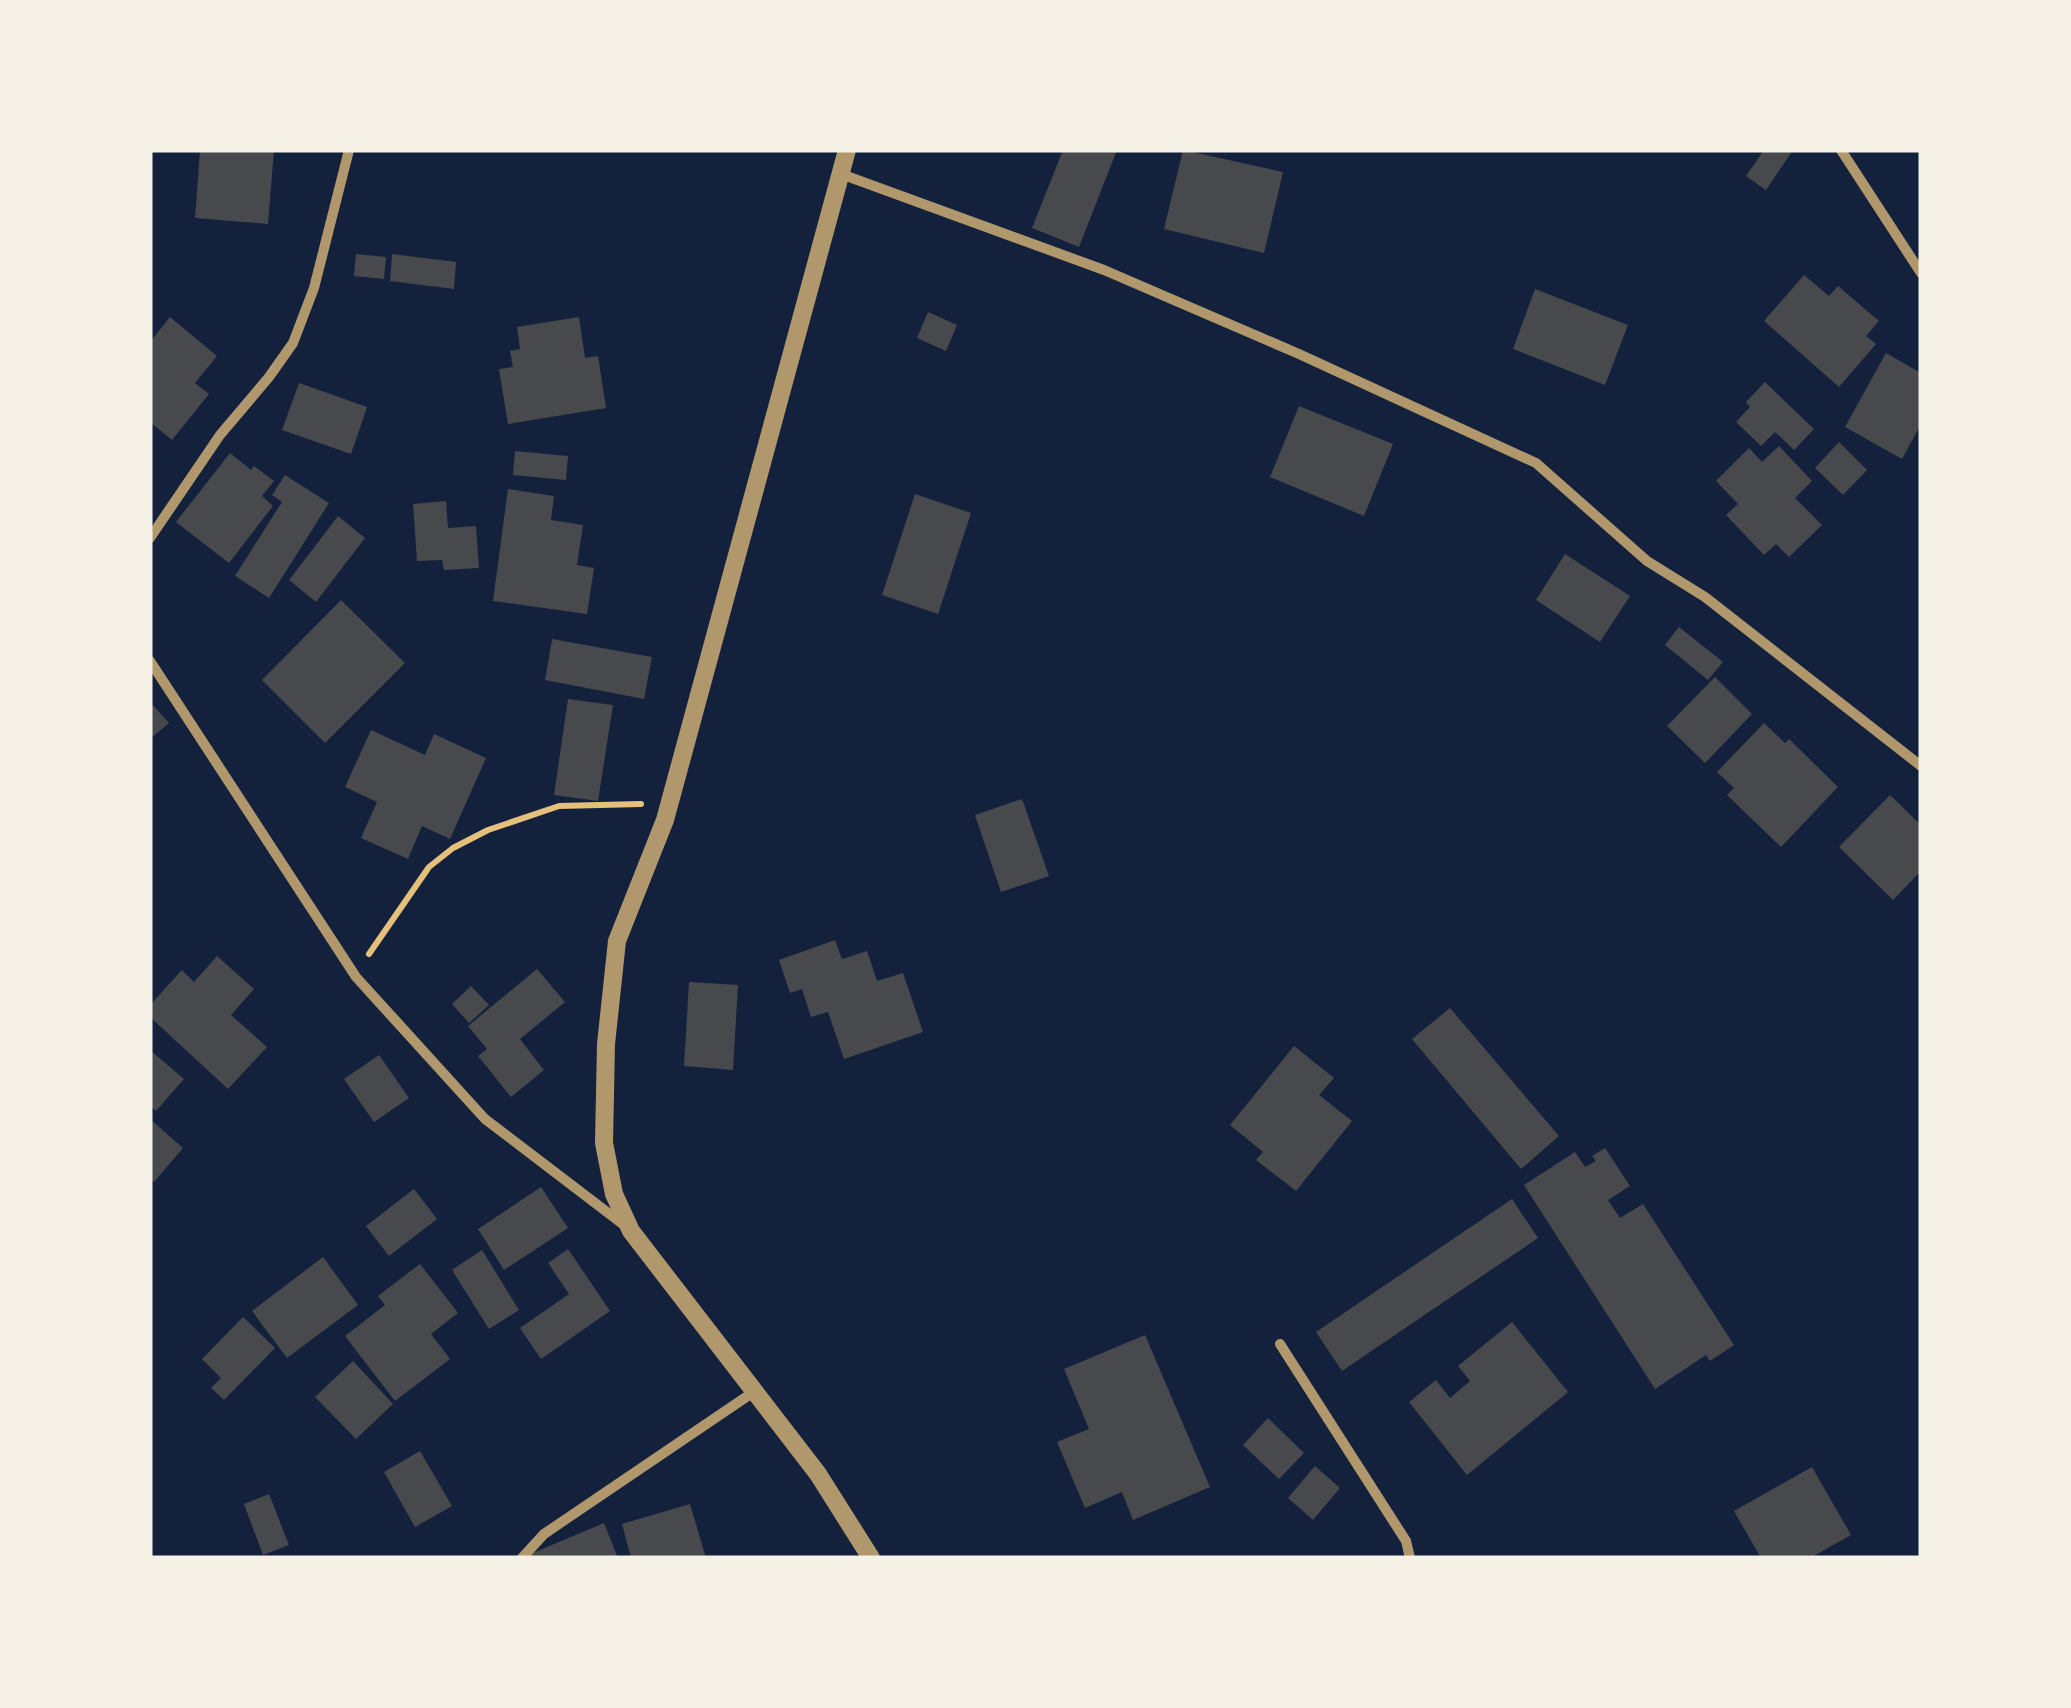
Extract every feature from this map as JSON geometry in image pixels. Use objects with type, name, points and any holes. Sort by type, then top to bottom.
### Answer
[{"type":"street","points":[[150,538],[220,435],[293,342],[314,288],[349,150]]},
{"type":"street","points":[[630,1231],[614,1194],[604,1142],[606,1044],[617,942],[670,804],[847,150]]},
{"type":"street","points":[[1841,150],[1921,272]]},
{"type":"street","points":[[841,174],[1104,270],[1536,462],[1646,562],[1705,597],[1921,766]]},
{"type":"street","points":[[150,661],[306,894],[356,977],[485,1119],[630,1231],[818,1474],[871,1558]]},
{"type":"street","points":[[1280,1344],[1406,1541],[1410,1558]]},
{"type":"street","points":[[522,1558],[544,1534],[756,1391]]},
{"type":"path","points":[[356,977],[429,867],[453,848],[488,830],[559,806],[670,804]]},
{"type":"building","points":[[200,150],[274,150],[268,224],[195,218]]},
{"type":"building","points":[[1063,150],[1117,150],[1079,247],[1032,228]]},
{"type":"building","points":[[1183,150],[1283,172],[1264,253],[1164,229]]},
{"type":"building","points":[[1764,150],[1793,150],[1766,190],[1746,176]]},
{"type":"building","points":[[356,254],[386,257],[384,279],[354,276]]},
{"type":"building","points":[[392,254],[456,262],[454,289],[390,281]]},
{"type":"building","points":[[1804,275],[1829,296],[1838,286],[1879,321],[1866,336],[1876,344],[1839,387],[1764,321]]},
{"type":"building","points":[[1535,289],[1628,325],[1605,385],[1513,349]]},
{"type":"building","points":[[928,312],[957,325],[946,351],[917,338]]},
{"type":"building","points":[[170,317],[217,356],[195,383],[209,394],[172,440],[150,422],[150,342]]},
{"type":"building","points":[[579,317],[585,358],[598,356],[606,408],[508,424],[499,369],[513,367],[510,351],[520,349],[517,327]]},
{"type":"building","points":[[1886,353],[1921,373],[1921,424],[1902,459],[1845,427]]},
{"type":"building","points":[[1765,382],[1814,429],[1794,450],[1775,432],[1761,446],[1736,422],[1750,407],[1746,402]]},
{"type":"building","points":[[299,383],[367,407],[351,454],[282,430]]},
{"type":"building","points":[[1299,406],[1393,444],[1364,516],[1270,477]]},
{"type":"building","points":[[1839,442],[1867,470],[1843,495],[1815,468]]},
{"type":"building","points":[[1779,446],[1812,481],[1795,498],[1822,525],[1789,557],[1776,544],[1764,555],[1726,515],[1738,504],[1716,481],[1749,448],[1762,462]]},
{"type":"building","points":[[515,451],[568,456],[566,480],[513,475]]},
{"type":"building","points":[[230,453],[251,470],[254,466],[274,481],[262,496],[273,506],[229,563],[176,522]]},
{"type":"building","points":[[285,475],[329,503],[269,598],[235,576],[282,502],[272,495]]},
{"type":"building","points":[[508,489],[554,496],[551,520],[583,525],[577,565],[594,568],[587,614],[493,601]]},
{"type":"building","points":[[915,494],[971,513],[938,614],[882,595]]},
{"type":"building","points":[[446,501],[448,528],[476,526],[479,568],[444,570],[442,560],[417,561],[413,504]]},
{"type":"building","points":[[338,516],[365,538],[316,602],[289,580]]},
{"type":"building","points":[[1565,554],[1630,596],[1600,642],[1536,600]]},
{"type":"building","points":[[341,600],[405,663],[325,743],[262,680]]},
{"type":"building","points":[[1679,627],[1723,662],[1708,680],[1665,645]]},
{"type":"building","points":[[552,639],[652,657],[644,699],[545,680]]},
{"type":"building","points":[[1715,677],[1752,714],[1705,763],[1667,726]]},
{"type":"building","points":[[568,699],[613,705],[598,801],[554,795]]},
{"type":"building","points":[[150,702],[169,723],[150,739]]},
{"type":"building","points":[[1764,723],[1785,743],[1789,739],[1838,787],[1781,847],[1727,795],[1734,788],[1717,772]]},
{"type":"building","points":[[371,730],[425,755],[434,734],[486,758],[450,839],[422,826],[408,859],[361,838],[377,802],[345,787]]},
{"type":"building","points":[[1890,795],[1921,825],[1921,871],[1893,900],[1839,847]]},
{"type":"building","points":[[1022,799],[1049,876],[1001,892],[975,815]]},
{"type":"building","points":[[835,940],[842,959],[867,951],[877,981],[903,973],[923,1032],[844,1059],[828,1012],[811,1017],[802,989],[790,993],[779,960]]},
{"type":"building","points":[[217,956],[254,989],[231,1015],[267,1047],[228,1089],[150,1017],[150,1005],[182,970],[194,982]]},
{"type":"building","points":[[537,969],[565,1002],[520,1039],[544,1070],[511,1097],[478,1056],[487,1049],[468,1026]]},
{"type":"building","points":[[689,982],[738,985],[733,1070],[684,1066]]},
{"type":"building","points":[[471,986],[489,1005],[469,1023],[452,1004]]},
{"type":"building","points":[[1450,1008],[1559,1136],[1521,1169],[1412,1039]]},
{"type":"building","points":[[1294,1046],[1334,1078],[1319,1095],[1352,1121],[1296,1191],[1256,1160],[1263,1152],[1230,1125]]},
{"type":"building","points":[[150,1050],[184,1079],[156,1111],[150,1106]]},
{"type":"building","points":[[379,1055],[409,1098],[374,1122],[344,1079]]},
{"type":"building","points":[[150,1119],[183,1148],[154,1182],[150,1178]]},
{"type":"building","points":[[1605,1148],[1630,1186],[1608,1200],[1620,1218],[1643,1204],[1734,1345],[1710,1361],[1706,1355],[1655,1389],[1524,1185],[1575,1152],[1585,1167],[1596,1161],[1592,1156]]},
{"type":"building","points":[[541,1187],[568,1228],[504,1270],[478,1229]]},
{"type":"building","points":[[414,1189],[437,1219],[389,1256],[366,1226]]},
{"type":"building","points":[[1512,1199],[1538,1238],[1342,1371],[1316,1332]]},
{"type":"building","points":[[568,1249],[610,1311],[541,1359],[520,1328],[569,1294],[548,1263]]},
{"type":"building","points":[[482,1250],[519,1310],[489,1329],[452,1270]]},
{"type":"building","points":[[323,1257],[358,1305],[287,1358],[252,1311]]},
{"type":"building","points":[[420,1264],[458,1313],[431,1334],[450,1359],[395,1401],[345,1336],[385,1305],[378,1296]]},
{"type":"building","points":[[243,1317],[275,1348],[224,1400],[211,1388],[221,1378],[202,1359]]},
{"type":"building","points":[[1512,1322],[1568,1392],[1467,1475],[1409,1402],[1436,1380],[1450,1398],[1470,1381],[1458,1366]]},
{"type":"building","points":[[1145,1335],[1210,1487],[1133,1520],[1122,1492],[1085,1508],[1057,1442],[1089,1429],[1064,1369]]},
{"type":"building","points":[[353,1361],[393,1404],[356,1439],[315,1397]]},
{"type":"building","points":[[1268,1418],[1304,1453],[1279,1479],[1243,1445]]},
{"type":"building","points":[[420,1451],[452,1506],[415,1527],[384,1472]]},
{"type":"building","points":[[1315,1466],[1340,1488],[1313,1520],[1288,1498]]},
{"type":"building","points":[[1812,1467],[1851,1535],[1810,1558],[1761,1558],[1734,1511]]},
{"type":"building","points":[[269,1494],[289,1545],[263,1555],[244,1504]]},
{"type":"building","points":[[690,1504],[706,1558],[631,1558],[622,1524]]},
{"type":"building","points":[[604,1523],[618,1558],[529,1558],[528,1555]]}]
